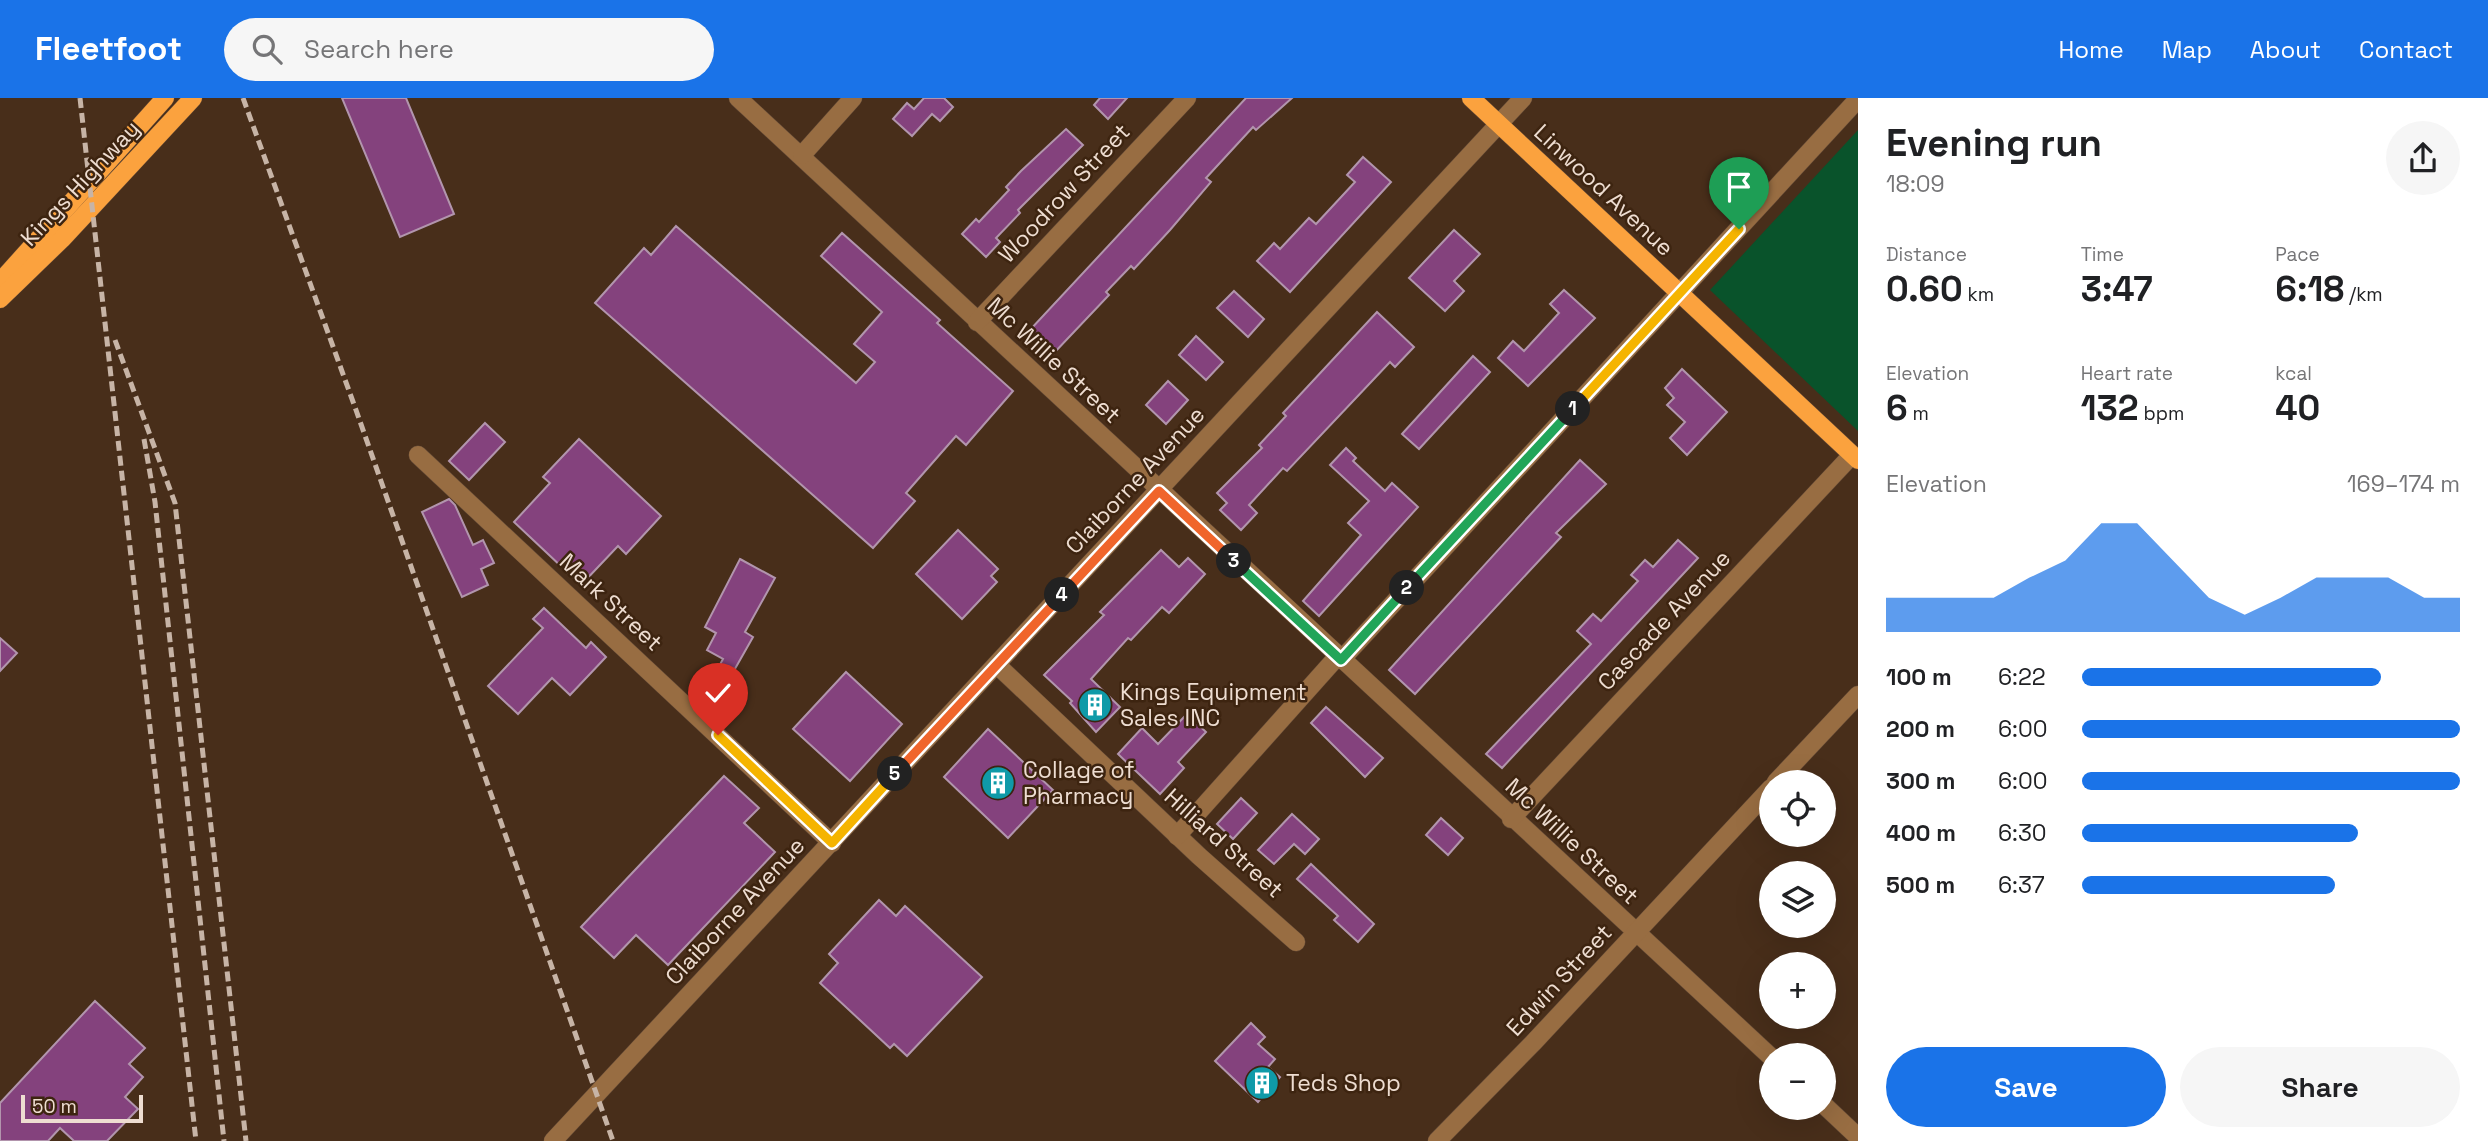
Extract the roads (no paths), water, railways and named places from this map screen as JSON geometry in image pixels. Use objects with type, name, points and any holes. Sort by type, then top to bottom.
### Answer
[{"type":"main road","name":"Kings Highway","points":[[0,282],[165,98]]},
{"type":"main road","name":"Kings Highway","points":[[0,299],[62,239],[193,98]]},
{"type":"main road","name":"Linwood Avenue","points":[[1471,98],[1855,457]]},
{"type":"street","name":"Mc Willie Street","points":[[738,98],[1511,819],[1759,1046]]},
{"type":"street","points":[[802,155],[853,98]]},
{"type":"street","name":"Woodrow Street","points":[[977,322],[1187,98]]},
{"type":"street","name":"Claiborne Avenue","points":[[553,1141],[1523,98]]},
{"type":"street","points":[[1177,836],[1858,99]]},
{"type":"street","name":"Mark Street","points":[[418,455],[832,843]]},
{"type":"street","name":"Cascade Avenue","points":[[1511,819],[1855,457]]},
{"type":"street","name":"Hilliard Street","points":[[998,665],[1177,836],[1296,942]]},
{"type":"street","points":[[1787,770],[1858,695]]},
{"type":"street","name":"Edwin Street","points":[[1437,1141],[1636,934],[1759,801]]},
{"type":"street","points":[[1836,1116],[1858,1137]]},
{"type":"railway","points":[[80,98],[196,1141]]},
{"type":"railway","points":[[243,98],[356,410],[613,1141]]},
{"type":"railway","points":[[115,340],[175,503],[246,1141]]},
{"type":"railway","points":[[144,439],[155,502],[224,1141]]},
{"type":"place","name":"Kings Equipment Sales INC","points":[[1095,705]]},
{"type":"place","name":"Collage of Pharmacy","points":[[998,783]]},
{"type":"place","name":"Teds Shop","points":[[1262,1083]]}]
